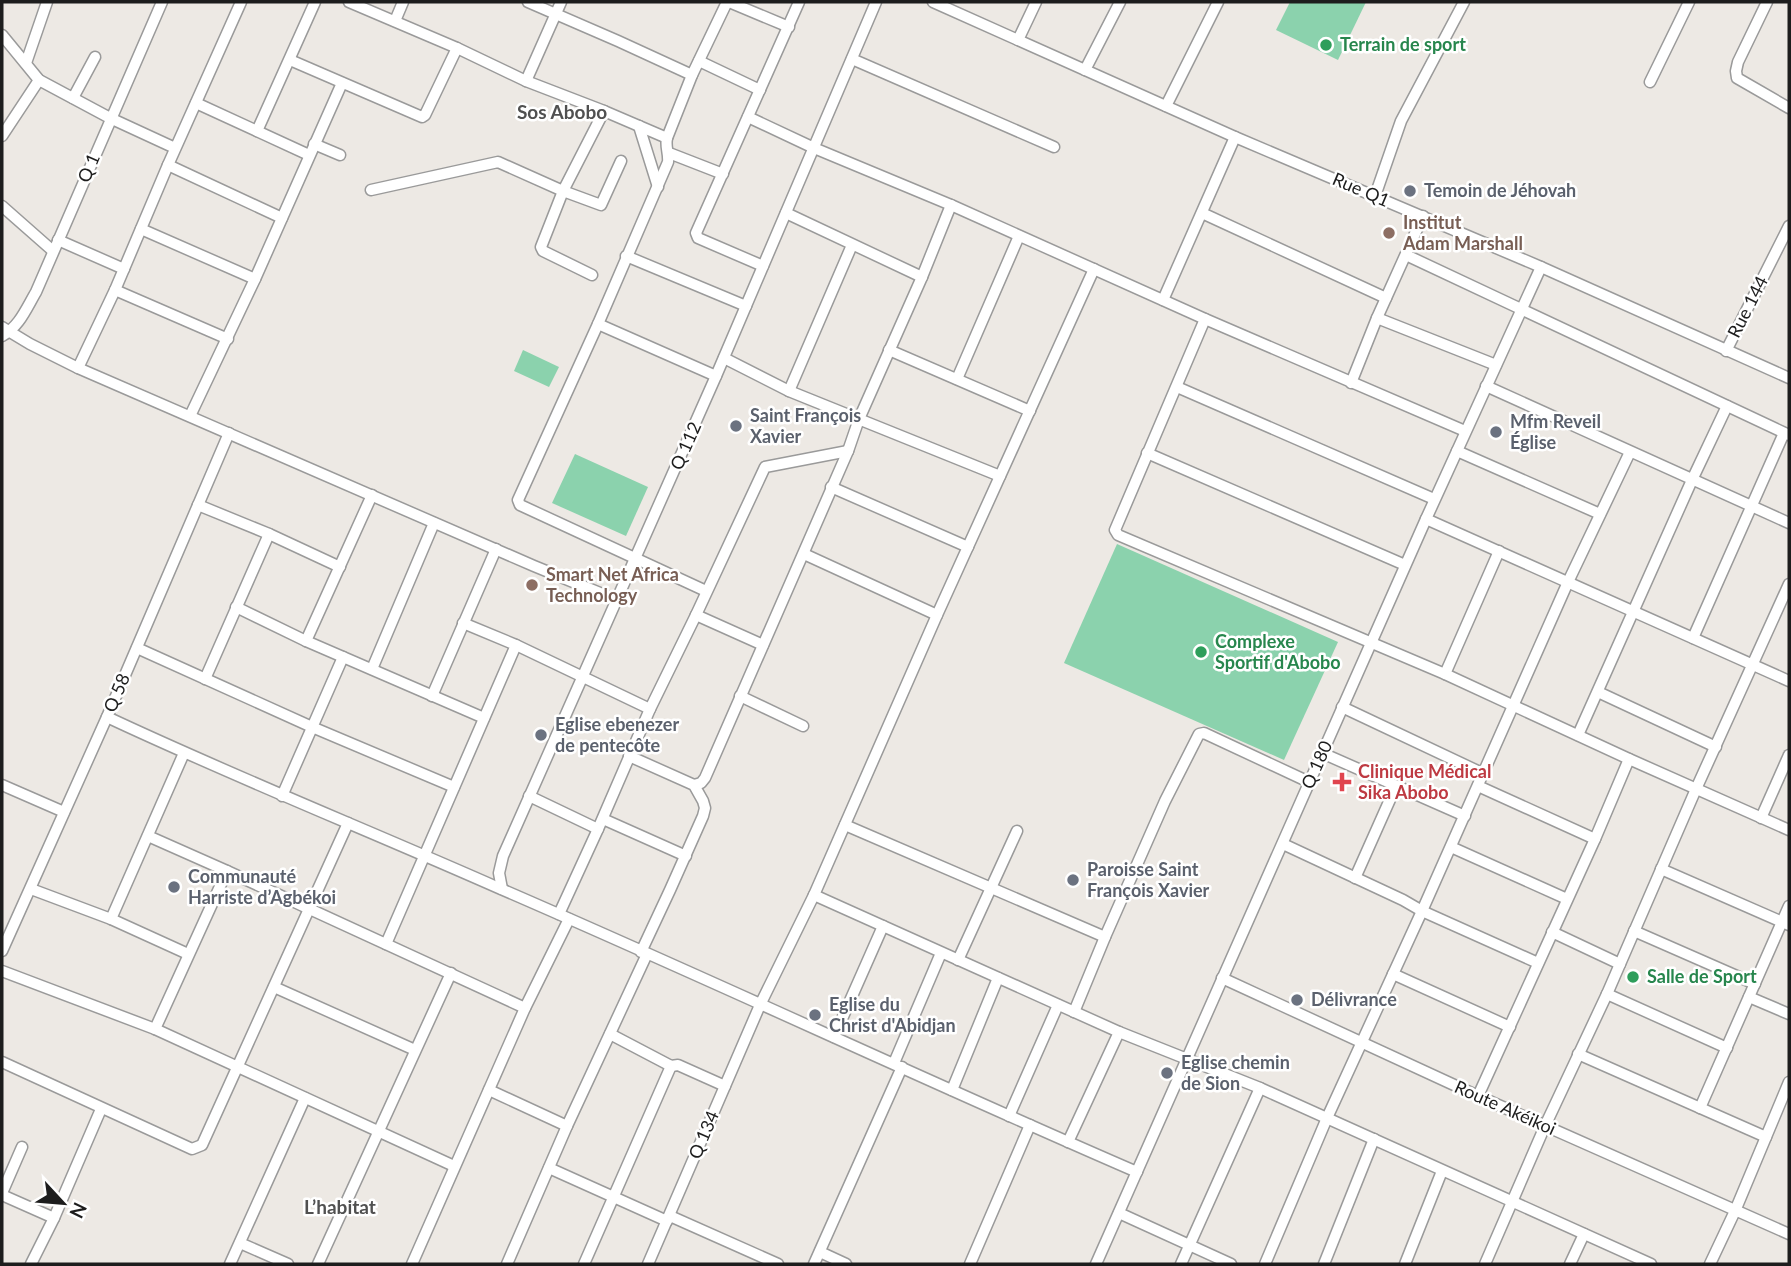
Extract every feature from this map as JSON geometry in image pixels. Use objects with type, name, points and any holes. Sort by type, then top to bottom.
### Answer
[{"type":"street","points":[[26,63],[47,2]]},
{"type":"street","name":"Q 1","points":[[5,332],[18,323],[36,292],[162,2]]},
{"type":"street","points":[[78,368],[241,2]]},
{"type":"street","points":[[257,131],[315,2]]},
{"type":"street","points":[[349,2],[526,81],[667,138]]},
{"type":"street","points":[[395,21],[403,2]]},
{"type":"street","points":[[528,2],[692,75]]},
{"type":"street","points":[[526,81],[561,2]]},
{"type":"street","points":[[706,591],[518,503],[658,187],[668,162],[667,138],[692,75],[728,2],[789,27]]},
{"type":"street","points":[[763,266],[696,235],[799,2]]},
{"type":"street","name":"Q 112","points":[[502,889],[500,864],[724,358],[876,2]]},
{"type":"street","name":"Rue Q1","points":[[933,2],[956,6],[1018,40],[1235,137],[1541,267],[1789,378]]},
{"type":"street","points":[[1018,40],[1036,2]]},
{"type":"street","points":[[1086,70],[1120,2]]},
{"type":"street","points":[[1166,106],[1218,2]]},
{"type":"street","points":[[1375,196],[1401,121],[1464,2]]},
{"type":"street","points":[[1650,82],[1689,2]]},
{"type":"street","points":[[1767,2],[1738,62],[1737,78],[1789,108]]},
{"type":"street","points":[[2,35],[39,80],[110,118],[175,148]]},
{"type":"street","points":[[290,60],[422,117],[425,116],[457,48]]},
{"type":"street","points":[[73,98],[95,57]]},
{"type":"street","points":[[852,59],[1054,147]]},
{"type":"street","points":[[699,61],[760,90]]},
{"type":"street","points":[[2,136],[39,80]]},
{"type":"street","points":[[191,416],[342,83]]},
{"type":"street","points":[[196,103],[309,155]]},
{"type":"street","points":[[592,275],[543,251],[541,247],[563,191],[604,111]]},
{"type":"street","points":[[748,117],[1350,383],[1465,431]]},
{"type":"street","points":[[639,126],[658,187]]},
{"type":"street","points":[[1163,300],[1235,137]]},
{"type":"street","points":[[314,144],[340,155]]},
{"type":"street","points":[[669,153],[723,174]]},
{"type":"street","points":[[371,190],[498,162],[601,205],[621,161]]},
{"type":"street","points":[[168,165],[282,218]]},
{"type":"street","points":[[694,785],[705,778],[804,554],[951,205]]},
{"type":"street","points":[[2,206],[52,251]]},
{"type":"street","points":[[786,213],[922,277]]},
{"type":"street","points":[[1202,213],[1386,298]]},
{"type":"street","points":[[1350,383],[1423,216]]},
{"type":"street","name":"Rue 144","points":[[1726,351],[1789,226]]},
{"type":"street","points":[[141,229],[255,279]]},
{"type":"street","points":[[957,379],[1020,236]]},
{"type":"street","points":[[58,240],[124,269]]},
{"type":"street","points":[[789,391],[852,245]]},
{"type":"street","points":[[1406,255],[1787,434],[1693,638]]},
{"type":"street","points":[[626,256],[746,306]]},
{"type":"street","name":"Q 180","points":[[1096,1264],[1434,499],[1541,267]]},
{"type":"street","name":"Q 134","points":[[648,1264],[760,1005],[814,895],[1094,269]]},
{"type":"street","points":[[115,290],[228,339]]},
{"type":"street","points":[[1377,318],[1496,365]]},
{"type":"street","points":[[1205,319],[1115,530],[1118,535],[1445,674],[1629,760],[1789,830]]},
{"type":"street","points":[[598,324],[716,376]]},
{"type":"street","points":[[5,332],[78,368],[617,600]]},
{"type":"street","points":[[889,350],[1030,411]]},
{"type":"street","points":[[724,358],[789,391],[1000,477]]},
{"type":"street","points":[[1486,386],[1789,523]]},
{"type":"street","points":[[1177,387],[1434,499]]},
{"type":"street","points":[[1578,735],[1727,406]]},
{"type":"street","name":"Q 58","points":[[2,951],[107,717],[229,433]]},
{"type":"street","points":[[559,915],[650,709],[765,467],[848,451]]},
{"type":"street","points":[[1457,451],[1600,514]]},
{"type":"street","points":[[1265,1264],[1327,1118],[1568,582],[1630,452]]},
{"type":"street","points":[[1147,453],[1405,565]]},
{"type":"street","points":[[831,487],[968,547]]},
{"type":"street","points":[[306,641],[372,495]]},
{"type":"street","points":[[198,505],[340,567]]},
{"type":"street","points":[[1426,519],[1789,681]]},
{"type":"street","points":[[372,669],[435,523]]},
{"type":"street","points":[[205,679],[269,534]]},
{"type":"street","points":[[432,696],[496,549]]},
{"type":"street","points":[[1445,674],[1499,551]]},
{"type":"street","points":[[804,554],[937,615]]},
{"type":"street","points":[[1485,1264],[1789,584]]},
{"type":"street","points":[[236,607],[306,641],[484,718]]},
{"type":"street","points":[[696,615],[763,645]]},
{"type":"street","points":[[463,623],[516,645],[650,709]]},
{"type":"street","points":[[386,944],[516,645]]},
{"type":"street","points":[[136,648],[454,787]]},
{"type":"street","points":[[282,796],[343,657]]},
{"type":"street","points":[[1598,692],[1716,747]]},
{"type":"street","points":[[740,696],[803,726]]},
{"type":"street","points":[[1342,708],[1483,774]]},
{"type":"street","points":[[107,717],[282,796],[502,889],[1137,1172]]},
{"type":"street","points":[[1074,1012],[1165,801],[1199,734],[1204,733],[1310,782]]},
{"type":"street","points":[[111,919],[184,752]]},
{"type":"street","points":[[1322,753],[1465,816]]},
{"type":"street","points":[[1761,817],[1789,755]]},
{"type":"street","points":[[507,1264],[610,1034],[705,808],[694,785],[629,756]]},
{"type":"street","points":[[1478,1096],[1629,760]]},
{"type":"street","points":[[2,785],[64,812]]},
{"type":"street","points":[[1355,878],[1396,786]]},
{"type":"street","points":[[1478,786],[1594,839]]},
{"type":"street","points":[[529,796],[686,856]]},
{"type":"street","points":[[2,1062],[192,1149],[202,1145],[348,823]]},
{"type":"street","points":[[845,825],[1105,937]]},
{"type":"street","points":[[958,961],[1017,831]]},
{"type":"street","points":[[148,836],[525,1008]]},
{"type":"street","points":[[1283,844],[1538,964]]},
{"type":"street","points":[[1451,847],[1567,899]]},
{"type":"street","points":[[1661,869],[1786,924]]},
{"type":"street","points":[[155,1029],[227,871]]},
{"type":"street","points":[[31,889],[111,919],[188,954]]},
{"type":"street","points":[[814,895],[1119,1032],[1260,1088],[1648,1264]]},
{"type":"street","points":[[1700,1108],[1755,984],[1786,924],[1789,906]]},
{"type":"street","points":[[412,1264],[525,1008],[569,919]]},
{"type":"street","points":[[834,1037],[883,926]]},
{"type":"street","points":[[1634,931],[1755,984]]},
{"type":"street","points":[[1552,932],[1620,964]]},
{"type":"street","points":[[814,1264],[898,1065],[941,953]]},
{"type":"street","points":[[2,971],[155,1029],[454,1166]]},
{"type":"street","points":[[318,1264],[451,973]]},
{"type":"street","points":[[1393,974],[1510,1027]]},
{"type":"street","points":[[952,1090],[998,978]]},
{"type":"street","name":"Route Akéikoi","points":[[1222,978],[1478,1096],[1789,1234]]},
{"type":"street","points":[[274,987],[415,1050]]},
{"type":"street","points":[[1606,994],[1727,1048]]},
{"type":"street","points":[[1749,997],[1789,1014]]},
{"type":"street","points":[[1009,1116],[1058,1005]]},
{"type":"street","points":[[1068,1142],[1119,1032]]},
{"type":"street","points":[[610,1034],[671,1066],[678,1065],[725,1086]]},
{"type":"street","points":[[1578,1054],[1766,1137]]},
{"type":"street","points":[[584,1264],[671,1066]]},
{"type":"street","points":[[1710,1264],[1789,1082]]},
{"type":"street","points":[[1181,1264],[1260,1088]]},
{"type":"street","points":[[489,1090],[567,1126]]},
{"type":"street","points":[[230,1264],[305,1098]]},
{"type":"street","points":[[31,1264],[101,1109]]},
{"type":"street","points":[[970,1264],[1030,1125]]},
{"type":"street","points":[[1324,1264],[1374,1139]]},
{"type":"street","points":[[22,1147],[2,1194],[54,1218]]},
{"type":"street","points":[[549,1168],[778,1264]]},
{"type":"street","points":[[1405,1264],[1442,1171]]},
{"type":"street","points":[[1119,1213],[1231,1264]]},
{"type":"street","points":[[1570,1264],[1584,1234]]},
{"type":"street","points":[[240,1243],[288,1264]]},
{"type":"street","points":[[820,1252],[846,1264]]},
{"type":"green space","name":"Terrain de sport","points":[[1290,2],[1366,2],[1338,60],[1276,30]]},
{"type":"green space","points":[[523,350],[559,367],[549,387],[514,371]]},
{"type":"green space","points":[[575,454],[648,487],[626,536],[552,503]]},
{"type":"green space","name":"Complexe Sportif d'Abobo","points":[[1117,544],[1338,642],[1284,760],[1064,663]]},
{"type":"place","name":"Terrain de sport","points":[[1326,45]]},
{"type":"place","name":"Temoin de Jéhovah","points":[[1410,191]]},
{"type":"place","name":"Institut Adam Marshall","points":[[1389,233]]},
{"type":"place","name":"Saint François Xavier","points":[[736,426]]},
{"type":"place","name":"Mfm Reveil Église","points":[[1496,432]]},
{"type":"place","name":"Smart Net Africa Technology","points":[[532,585]]},
{"type":"place","name":"Complexe Sportif d'Abobo","points":[[1201,652]]},
{"type":"place","name":"Eglise ebenezer de pentecôte","points":[[541,735]]},
{"type":"place","name":"Clinique Médical Sika Abobo","points":[[1342,782]]},
{"type":"place","name":"Paroisse Saint François Xavier","points":[[1073,880]]},
{"type":"place","name":"Communauté Harriste d’Agbékoi","points":[[174,887]]},
{"type":"place","name":"Salle de Sport","points":[[1633,977]]},
{"type":"place","name":"Délivrance","points":[[1297,1000]]},
{"type":"place","name":"Eglise du Christ d'Abidjan","points":[[815,1015]]},
{"type":"place","name":"Eglise chemin de Sion","points":[[1167,1073]]},
{"type":"district","name":"Sos Abobo","points":[[562,112]]},
{"type":"district","name":"L’habitat","points":[[340,1207]]}]
